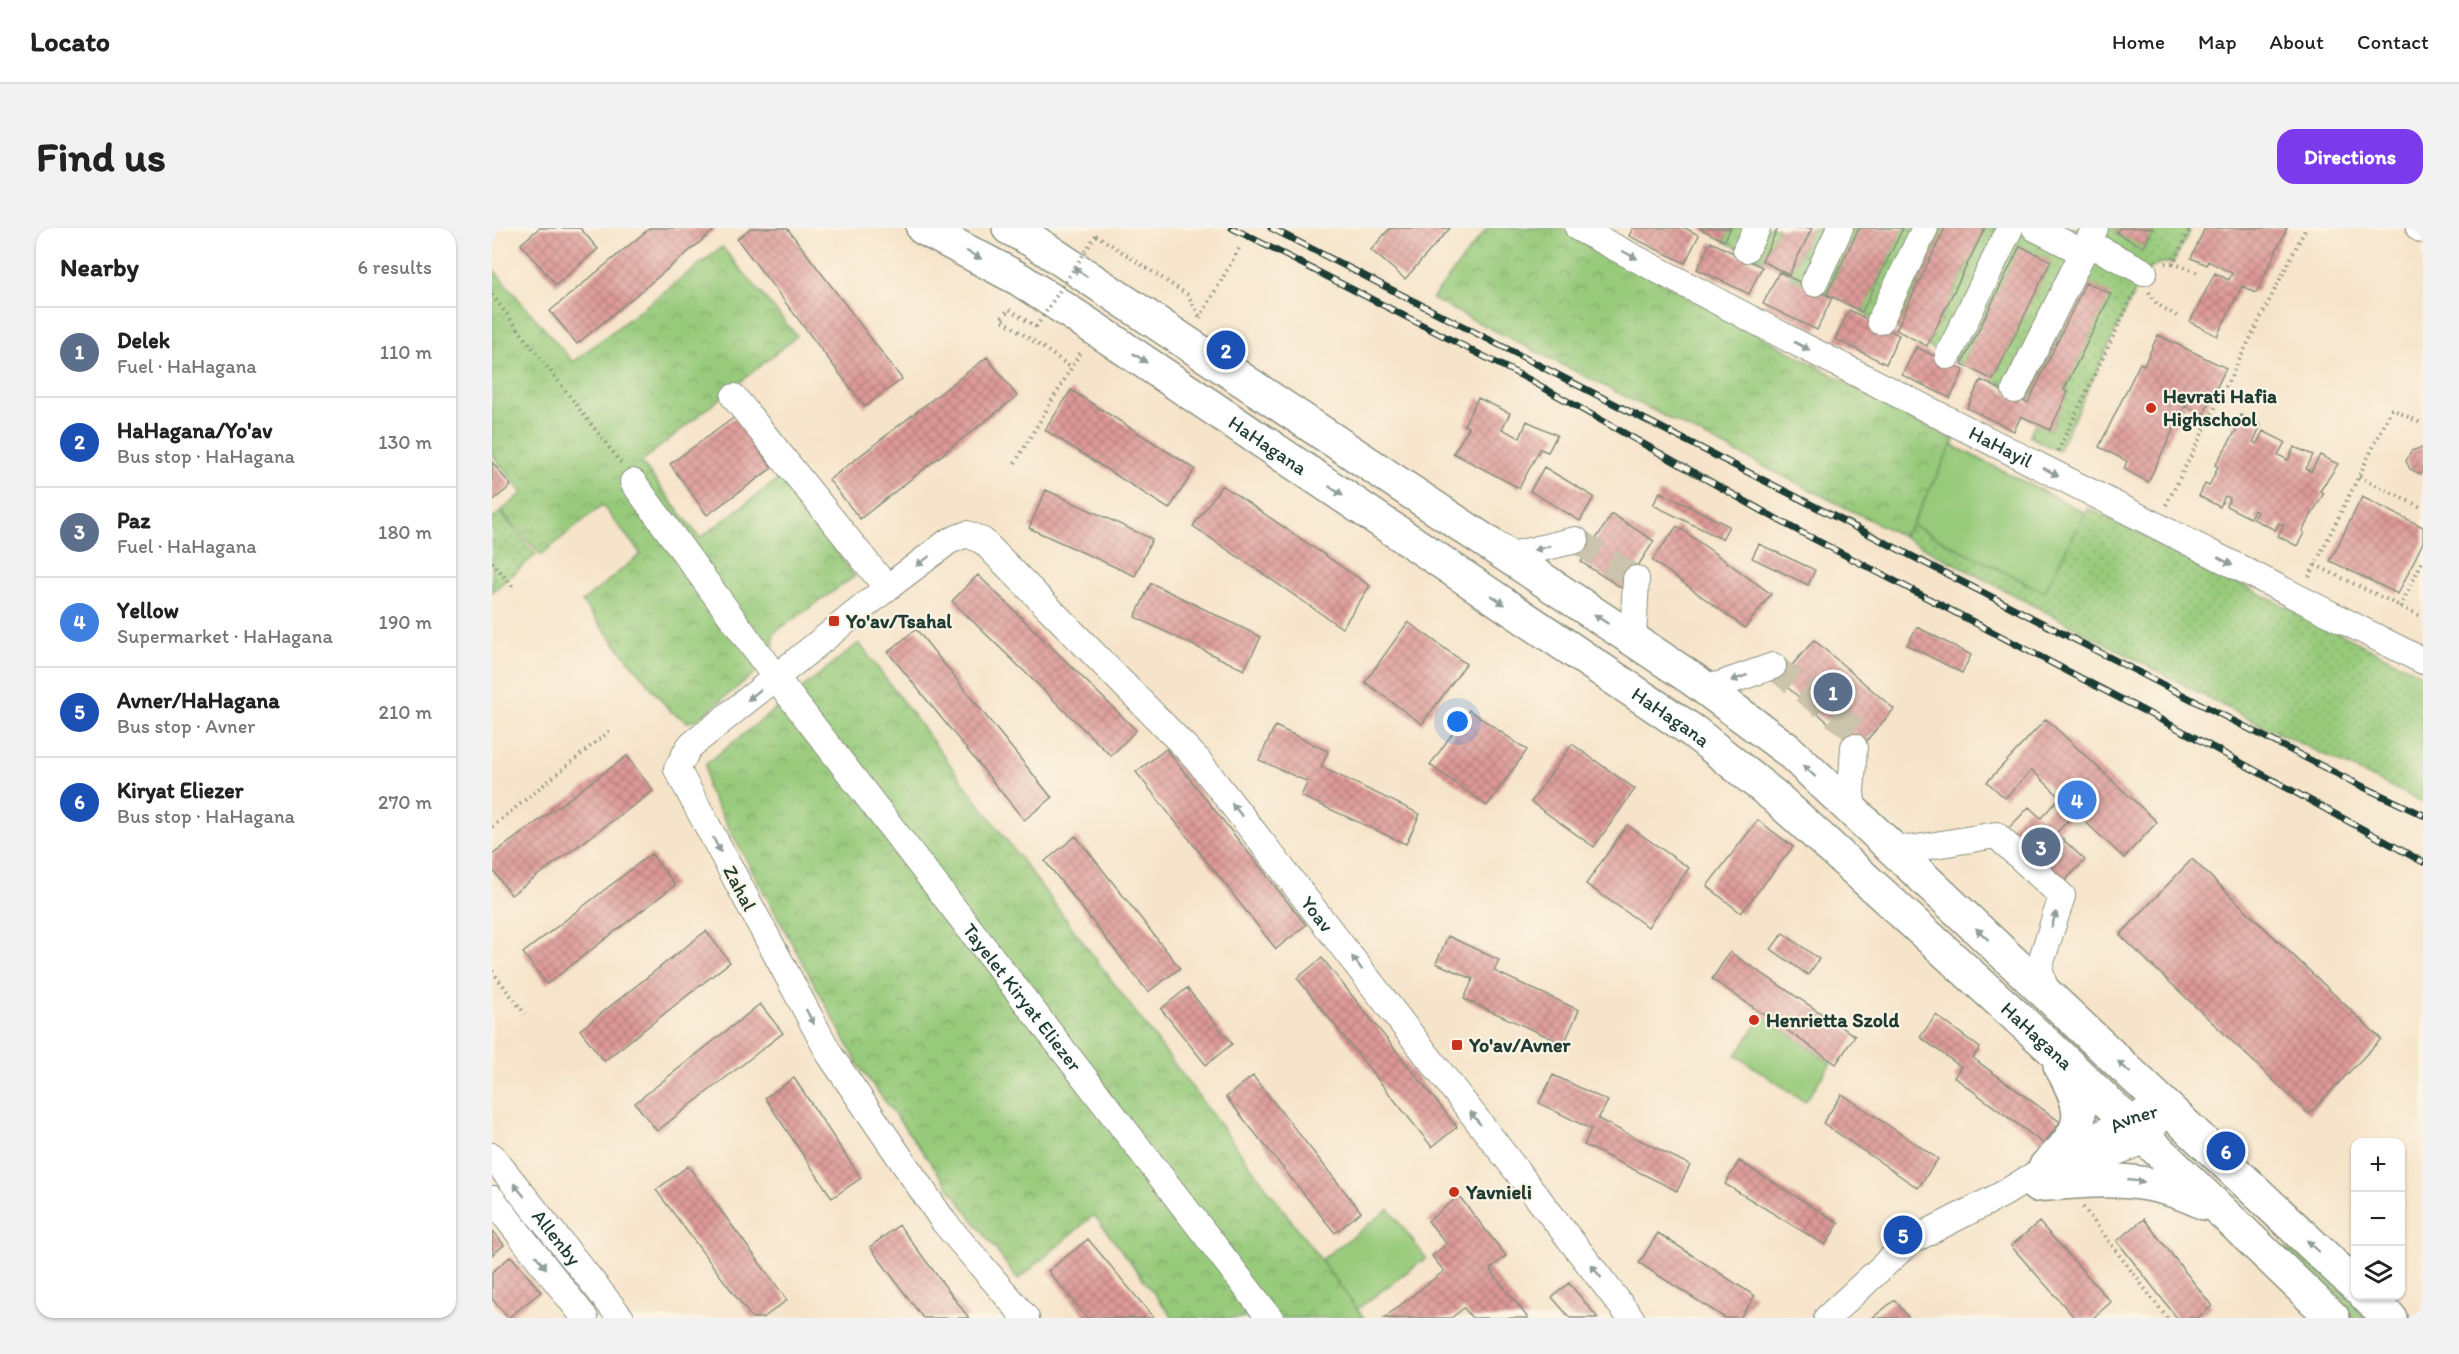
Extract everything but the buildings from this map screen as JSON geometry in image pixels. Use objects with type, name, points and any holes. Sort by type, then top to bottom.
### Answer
[{"type":"highway","name":"HaHagana","points":[[922,228],[1019,279],[1694,732],[1774,796],[2051,1048],[2333,1318]]},
{"type":"highway","name":"HaHagana","points":[[1009,228],[1035,242],[1508,556],[1703,687],[1788,750],[2351,1282]]},
{"type":"highway","points":[[2041,1176],[2066,1149],[2080,1123],[2078,1101],[2073,1088],[2051,1048]]},
{"type":"highway","points":[[2041,1176],[2141,1181],[2189,1195],[2233,1220]]},
{"type":"highway","points":[[2370,1300],[2390,1318]]},
{"type":"street","name":"HaHayil","points":[[1578,228],[2423,661]]},
{"type":"street","points":[[1814,283],[1840,228]]},
{"type":"street","points":[[1880,321],[1925,228]]},
{"type":"street","points":[[1948,356],[2010,228]]},
{"type":"street","points":[[2035,228],[2088,238],[2144,272]]},
{"type":"street","points":[[2015,390],[2088,238]]},
{"type":"street","points":[[734,397],[887,588]]},
{"type":"street","name":"Tayelet Kiryat Eliezer","points":[[633,482],[776,678],[1270,1318]]},
{"type":"street","name":"Zahal","points":[[974,536],[959,536],[887,588],[689,747],[676,769],[830,1055],[944,1222],[1026,1318]]},
{"type":"street","name":"Yoav","points":[[974,536],[983,541],[1197,759],[1631,1318]]},
{"type":"street","points":[[1508,556],[1576,540]]},
{"type":"street","points":[[1633,640],[1636,579]]},
{"type":"street","points":[[1703,687],[1719,686],[1773,666]]},
{"type":"street","points":[[1853,812],[1854,747]]},
{"type":"street","points":[[1890,847],[1911,849],[1996,835],[2062,896],[2039,968],[2047,995]]},
{"type":"street","name":"Avner","points":[[1827,1318],[1909,1242],[2137,1128],[2166,1108]]},
{"type":"street","name":"Allenby","points":[[492,1156],[621,1318]]},
{"type":"street","name":"Allenby","points":[[492,1199],[585,1318]]},
{"type":"path","points":[[2173,262],[2191,228]]},
{"type":"path","points":[[2157,525],[2306,228]]},
{"type":"path","points":[[1016,463],[1071,367],[1001,319],[1009,309],[1036,327],[1096,235],[1188,295],[1200,317],[1240,247]]},
{"type":"path","points":[[2049,471],[2144,272],[2160,263],[2173,262],[2198,273]]},
{"type":"path","points":[[2144,272],[2146,286],[2157,304],[2180,318]]},
{"type":"path","points":[[492,295],[612,448]]},
{"type":"path","points":[[2299,599],[2392,409],[2423,424]]},
{"type":"path","points":[[2359,477],[2423,508]]},
{"type":"path","points":[[2400,606],[2423,560]]},
{"type":"path","points":[[492,562],[514,588]]},
{"type":"path","points":[[2315,565],[2423,618]]},
{"type":"path","points":[[492,827],[612,729]]},
{"type":"path","points":[[492,971],[525,1014]]},
{"type":"path","points":[[2078,1201],[2167,1318]]},
{"type":"green space","points":[[1487,228],[1561,228],[1955,441],[1912,525],[1902,536],[1432,299]]},
{"type":"green space","points":[[1731,228],[1778,228],[1762,261],[1724,241]]},
{"type":"green space","points":[[1812,228],[1859,228],[1827,294],[1789,275]]},
{"type":"green space","points":[[1903,228],[1945,228],[1896,330],[1862,312]]},
{"type":"green space","points":[[1985,228],[2119,228],[2116,233],[2144,246],[2153,228],[2191,228],[2173,263],[2160,263],[2144,272],[2058,451],[2029,436],[2035,423],[2050,430],[2068,392],[2064,390],[2110,294],[2086,282],[2029,399],[1993,380],[2050,261],[2020,246],[1962,364],[1927,346]]},
{"type":"green space","points":[[722,247],[797,336],[641,462],[700,538],[780,478],[855,576],[774,633],[773,658],[697,720],[688,722],[670,711],[582,602],[641,554],[602,505],[541,555],[501,511],[523,493],[492,454],[492,268],[573,362]]},
{"type":"green space","points":[[1952,445],[2085,513],[2088,508],[2423,675],[2423,802],[2243,716],[1902,536],[1912,525]]},
{"type":"green space","points":[[1952,445],[2085,513],[2044,592],[1912,525]]},
{"type":"green space","points":[[500,512],[536,555],[492,592],[492,519]]},
{"type":"green space","points":[[859,643],[1364,1318],[1173,1318],[1094,1215],[1018,1280],[861,1069],[707,788],[706,764]]},
{"type":"green space","points":[[1763,1016],[1831,1063],[1805,1102],[1736,1055]]},
{"type":"green space","points":[[1389,1209],[1426,1258],[1357,1309],[1321,1260]]},
{"type":"green space","points":[[2282,1248],[2297,1253],[2373,1318],[2354,1318]]},
{"type":"tunnel","points":[[1576,540],[1636,579]]},
{"type":"tunnel","points":[[1773,666],[1855,731],[1854,747]]},
{"type":"railway","points":[[1232,228],[1528,379],[1791,527],[2192,736],[2423,862]]},
{"type":"railway","points":[[1271,228],[2351,781],[2423,815]]},
{"type":"place","name":"HaHagana/Yo'av","points":[[1226,350]]},
{"type":"place","name":"Hevrati Hafia Highschool","points":[[2151,408]]},
{"type":"place","name":"Yo'av/Tsahal","points":[[834,621]]},
{"type":"place","name":"Delek","points":[[1833,692]]},
{"type":"place","name":"Yellow","points":[[2077,800]]},
{"type":"place","name":"Paz","points":[[2041,847]]},
{"type":"place","name":"Henrietta Szold","points":[[1754,1020]]},
{"type":"place","name":"Yo'av/Avner","points":[[1457,1045]]},
{"type":"place","name":"Kiryat Eliezer","points":[[2226,1151]]},
{"type":"place","name":"Yavnieli","points":[[1454,1192]]},
{"type":"place","name":"Avner/HaHagana","points":[[1903,1235]]}]
